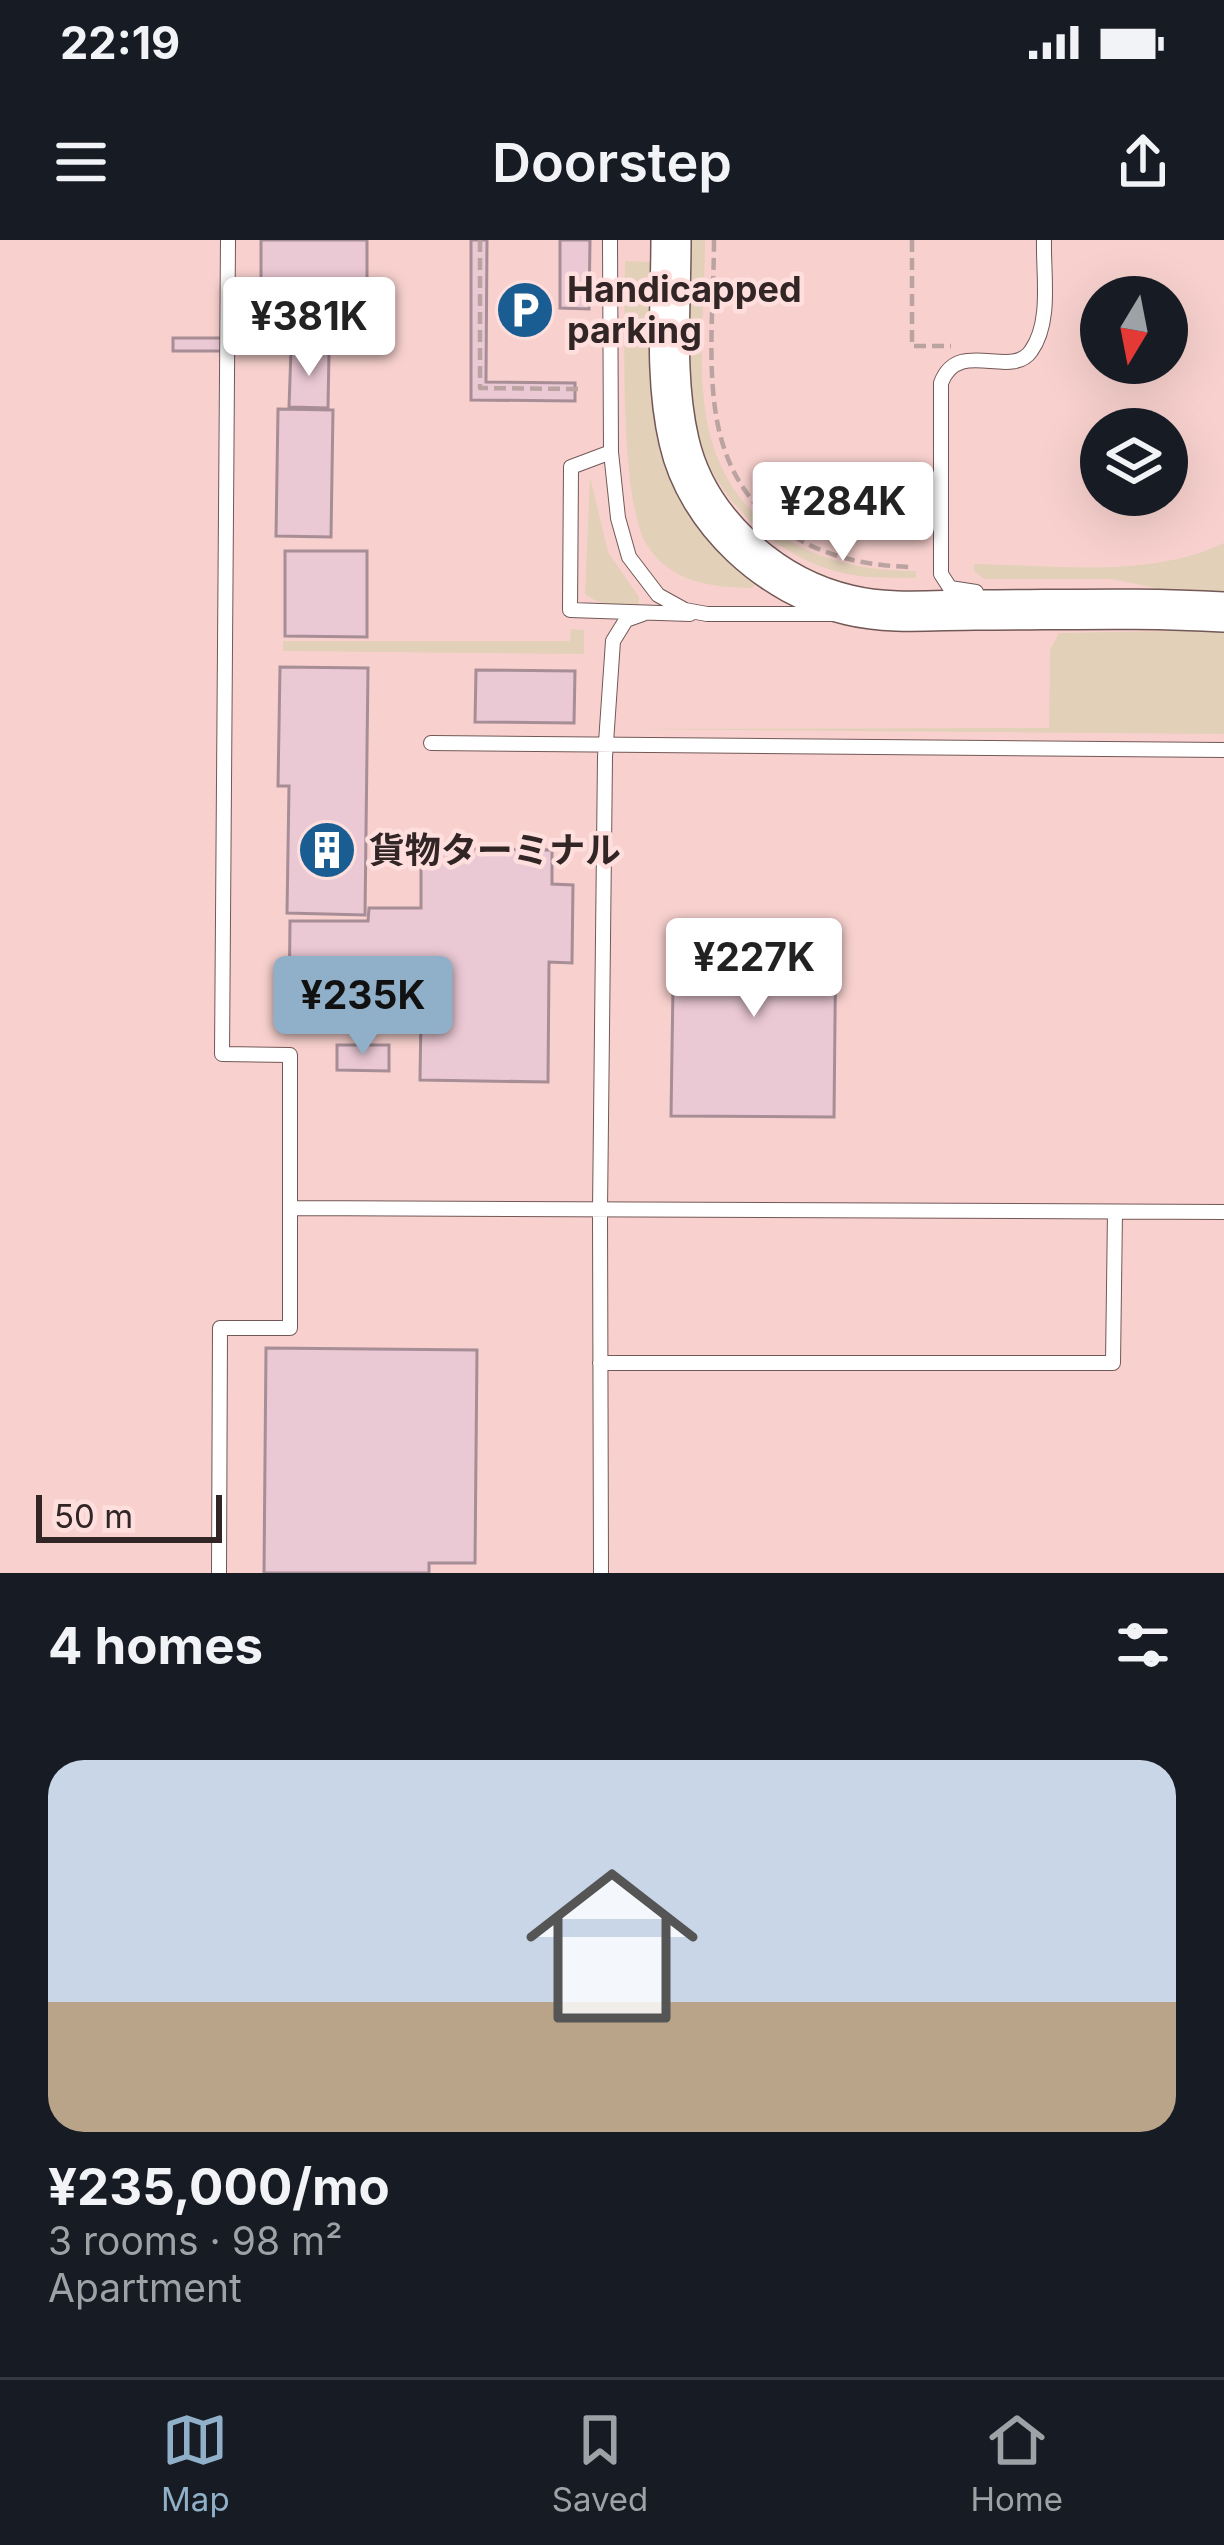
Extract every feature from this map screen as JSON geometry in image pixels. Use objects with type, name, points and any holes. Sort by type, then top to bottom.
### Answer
[{"type":"street","points":[[671,240],[673,411],[679,445],[710,510],[760,562],[816,595],[880,610],[1224,612]]},
{"type":"lane","points":[[219,1573],[220,1328],[290,1328],[290,1055],[222,1054],[228,240]]},
{"type":"lane","points":[[610,240],[611,452],[617,518],[629,557],[658,595],[685,610],[707,614]]},
{"type":"lane","points":[[985,592],[956,590],[941,574],[941,383],[959,362],[1012,360],[1032,350],[1043,317],[1043,240]]},
{"type":"lane","points":[[611,452],[571,467],[570,610],[823,615],[880,610]]},
{"type":"lane","points":[[1053,593],[1121,594],[1184,609]]},
{"type":"lane","points":[[601,1573],[605,757],[613,640],[626,620],[643,614]]},
{"type":"lane","points":[[431,743],[1224,750]]},
{"type":"lane","points":[[290,1208],[1224,1212]]},
{"type":"lane","points":[[601,1363],[1113,1363],[1115,1212]]},
{"type":"path","points":[[480,240],[480,388],[578,389]]},
{"type":"path","points":[[714,240],[715,409],[726,452],[746,492],[774,524],[810,547],[852,562],[914,567]]},
{"type":"path","points":[[912,240],[912,346],[955,346]]},
{"type":"shaded area","points":[[0,240],[1224,240],[1224,1573],[0,1573]]},
{"type":"shaded area","points":[[686,240],[705,240],[703,395],[716,454],[732,486],[780,535],[810,551],[843,563],[916,571],[916,578],[852,575],[798,556],[751,522],[715,477],[688,404]]},
{"type":"shaded area","points":[[625,261],[651,262],[659,392],[758,582],[752,588],[707,584],[680,575],[657,558],[638,522],[627,451]]},
{"type":"shaded area","points":[[590,477],[608,552],[639,604],[611,605],[585,594]]},
{"type":"shaded area","points":[[1224,543],[1224,594],[1194,596],[1112,579],[984,579],[974,571],[974,564],[1133,566],[1164,562]]},
{"type":"shaded area","points":[[571,629],[584,630],[584,654],[283,651],[283,641],[570,641]]},
{"type":"shaded area","points":[[1224,630],[1224,734],[626,729],[1049,728],[1050,650],[1059,633]]},
{"type":"building","points":[[261,240],[367,240],[367,308],[276,308],[276,351],[173,351],[173,338],[261,338]]},
{"type":"building","points":[[471,240],[487,240],[486,382],[575,383],[575,401],[471,400]]},
{"type":"building","points":[[560,240],[590,240],[589,309],[560,308]]},
{"type":"building","points":[[291,350],[329,351],[328,408],[289,407]]},
{"type":"building","points":[[278,409],[333,410],[331,537],[276,536]]},
{"type":"building","points":[[285,551],[367,551],[367,637],[285,636]]},
{"type":"building","name":"貨物ターミナル","points":[[280,667],[368,668],[365,915],[287,913],[289,786],[278,786]]},
{"type":"building","points":[[476,670],[575,671],[574,723],[475,722]]},
{"type":"building","points":[[421,848],[552,850],[552,884],[573,885],[572,963],[549,962],[548,1082],[420,1080],[421,1016],[289,1014],[290,921],[368,921],[369,908],[421,908]]},
{"type":"building","points":[[674,922],[836,924],[834,1117],[671,1116]]},
{"type":"building","points":[[337,1045],[389,1045],[389,1071],[337,1070]]},
{"type":"building","points":[[266,1348],[477,1350],[475,1563],[429,1563],[429,1573],[264,1573]]},
{"type":"place","name":"Handicapped parking","points":[[525,310]]},
{"type":"place","name":"貨物ターミナル","points":[[327,850]]}]
